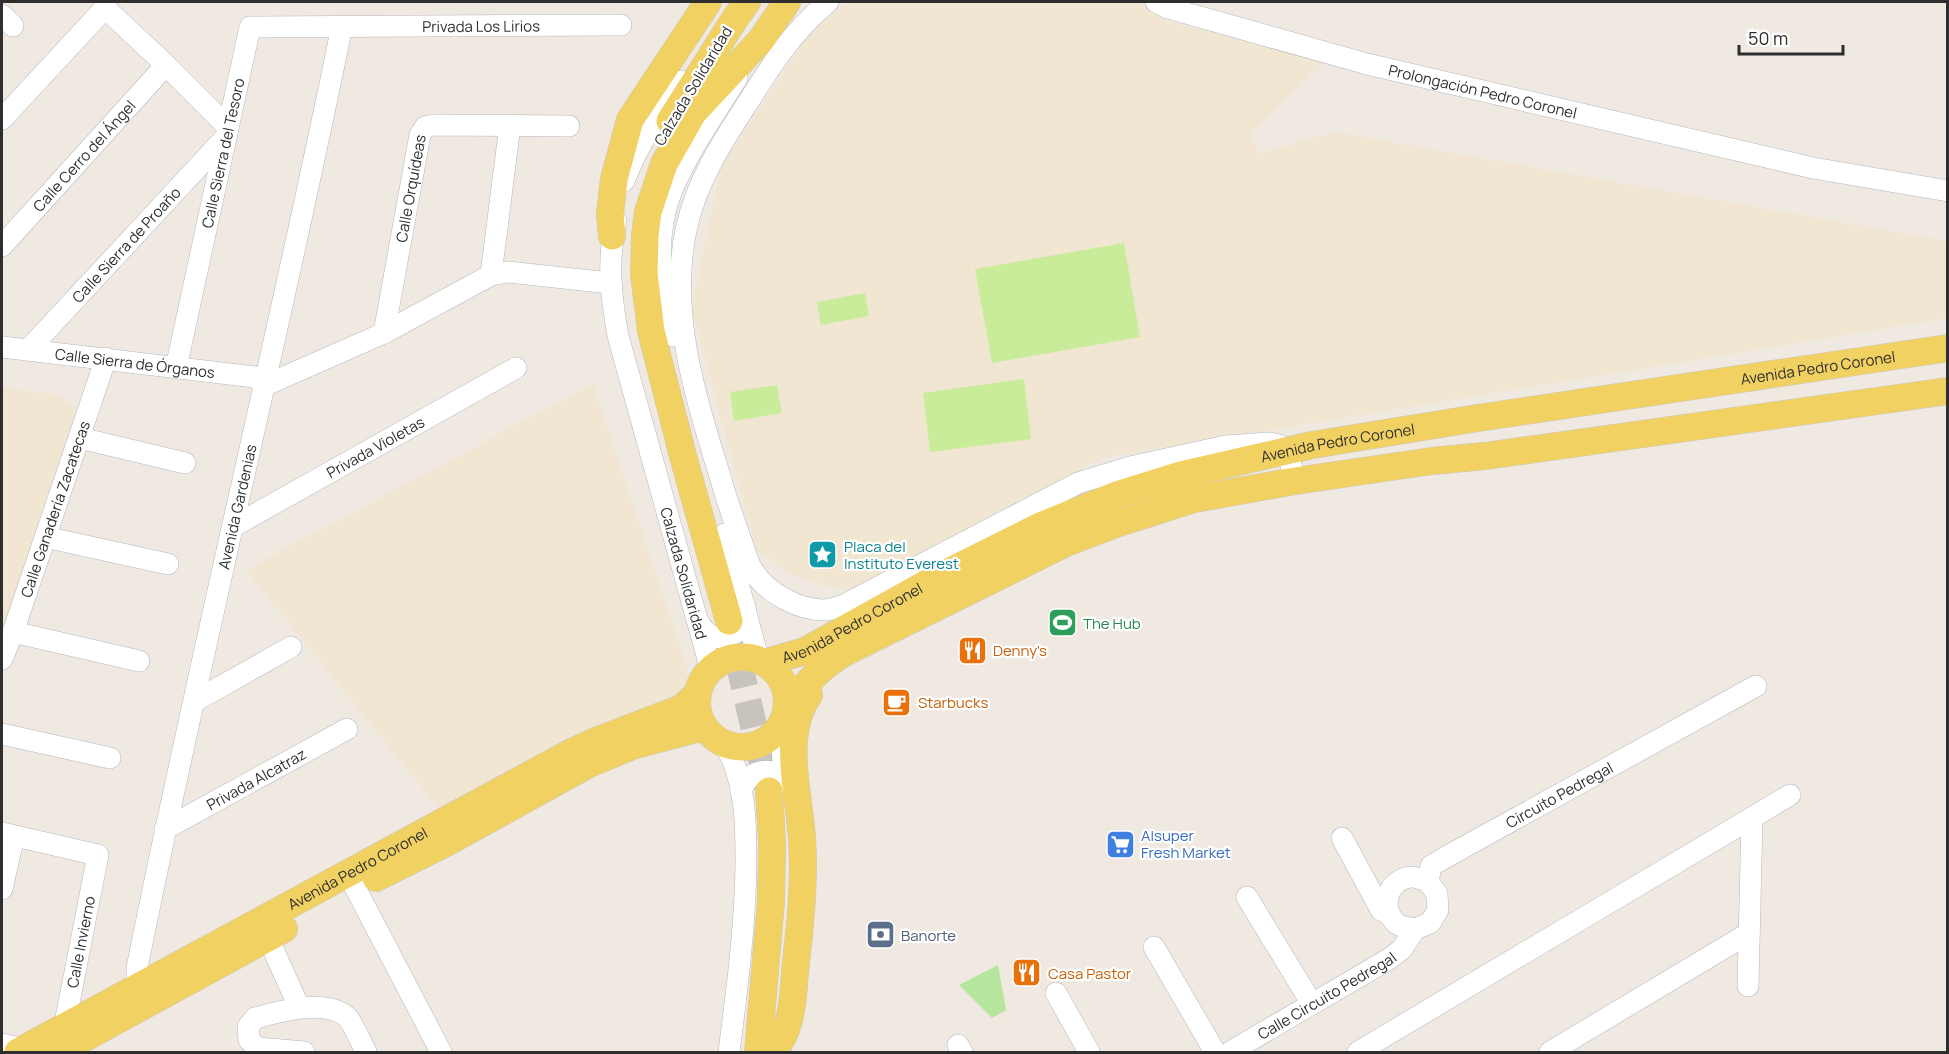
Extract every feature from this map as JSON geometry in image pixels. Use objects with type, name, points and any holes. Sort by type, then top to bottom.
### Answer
[{"type":"main road","points":[[612,236],[610,214],[614,179],[630,120],[708,2]]},
{"type":"main road","name":"Calzada Solidaridad","points":[[721,617],[651,330],[644,274],[645,235],[648,212],[664,164],[693,113],[761,40],[785,7]]},
{"type":"main road","name":"Calzada Solidaridad","points":[[721,617],[638,346],[629,302],[627,255],[628,233],[637,195],[643,174],[657,142],[742,9]]},
{"type":"main road","name":"Avenida Pedro Coronel","points":[[762,660],[805,651],[938,577],[1040,526],[1154,483],[1287,450],[1478,418],[1947,348]]},
{"type":"main road","name":"Avenida Pedro Coronel","points":[[784,719],[801,689],[831,660],[1066,543],[1116,524],[1194,500],[1294,481],[1947,391]]},
{"type":"main road","points":[[772,1049],[790,1020],[803,890],[802,836],[794,745],[801,710],[822,678],[835,667],[945,611],[958,595]]},
{"type":"main road","points":[[737,657],[762,660],[776,671],[783,684],[787,698],[784,719],[773,736],[762,744],[750,748],[725,745],[713,738],[704,727],[698,711],[705,681],[727,660],[737,657]]},
{"type":"main road","name":"Avenida Pedro Coronel","points":[[18,1049],[62,1040],[268,938],[352,881],[579,749],[615,732],[682,708],[705,681]]},
{"type":"main road","name":"Avenida Pedro Coronel","points":[[62,1040],[138,986],[352,881],[446,843],[590,764],[632,746],[704,727]]},
{"type":"main road","points":[[763,790],[772,841],[772,1049]]},
{"type":"main road","points":[[742,1053],[759,880],[763,790]]},
{"type":"street","points":[[828,2],[800,27],[782,50],[714,155],[694,199],[686,231],[680,273],[682,326],[689,364],[710,443],[730,509],[752,569],[766,586],[778,595],[809,608],[826,610],[842,606],[1077,483],[1130,466],[1226,446],[1269,443],[1279,445],[1287,450],[1294,481]]},
{"type":"street","name":"Prolongación Pedro Coronel","points":[[1156,2],[1168,8],[1367,64],[1813,168],[1947,190]]},
{"type":"street","points":[[2,119],[105,8],[166,65],[226,132]]},
{"type":"street","name":"Calzada Solidaridad","points":[[742,9],[683,78],[648,129],[636,151],[624,183],[612,236],[610,283],[618,336],[721,617],[762,660]]},
{"type":"street","name":"Privada Los Lirios","points":[[342,26],[621,25]]},
{"type":"street","name":"Calle Sierra del Tesoro","points":[[176,368],[250,27],[342,26]]},
{"type":"street","name":"Avenida Gardenias","points":[[138,986],[137,968],[165,830],[266,385],[342,26]]},
{"type":"street","name":"Calle Cerro del Ángel","points":[[2,246],[166,65]]},
{"type":"street","name":"Calle Orquídeas","points":[[384,333],[420,135],[425,127],[432,125],[569,126]]},
{"type":"street","points":[[491,275],[510,125]]},
{"type":"street","name":"Calle Sierra de Proaño","points":[[28,350],[226,132]]},
{"type":"street","points":[[266,385],[384,333],[491,275],[508,272],[610,283]]},
{"type":"street","name":"Calle Sierra de Órganos","points":[[2,347],[255,377],[266,385]]},
{"type":"street","name":"Calle Ganadería Zacatecas","points":[[2,659],[106,358]]},
{"type":"street","name":"Privada Violetas","points":[[234,526],[516,368]]},
{"type":"street","points":[[80,438],[185,463]]},
{"type":"street","points":[[993,578],[999,567],[1048,543],[1052,534],[1050,529],[1040,526]]},
{"type":"street","points":[[45,537],[168,564]]},
{"type":"street","name":"Calzada Solidaridad","points":[[705,681],[721,617]]},
{"type":"street","points":[[13,632],[139,661]]},
{"type":"street","points":[[195,700],[291,647]]},
{"type":"street","name":"Circuito Pedregal","points":[[1428,881],[1431,866],[1446,857],[1756,686]]},
{"type":"street","points":[[729,1053],[745,902],[746,838],[763,790],[782,752],[784,719]]},
{"type":"street","name":"Privada Alcatraz","points":[[165,830],[347,729]]},
{"type":"street","points":[[2,734],[110,758]]},
{"type":"street","points":[[725,745],[736,770],[763,790]]},
{"type":"street","points":[[1358,1053],[1790,795]]},
{"type":"street","points":[[1748,986],[1752,818]]},
{"type":"street","points":[[2,890],[8,835]]},
{"type":"street","name":"Calle Invierno","points":[[8,835],[98,855],[62,1040]]},
{"type":"street","points":[[1342,838],[1381,910],[1388,913],[1399,926],[1415,929],[1430,923],[1438,909],[1437,894],[1428,881],[1412,876],[1396,882],[1387,896],[1388,913]]},
{"type":"street","points":[[352,881],[441,1053]]},
{"type":"street","points":[[1247,897],[1312,1004]]},
{"type":"street","name":"Calle Circuito Pedregal","points":[[1230,1053],[1389,959],[1402,949],[1415,929]]},
{"type":"street","points":[[1550,1053],[1749,933]]},
{"type":"street","points":[[268,938],[299,1007]]},
{"type":"street","points":[[1154,947],[1215,1053]]},
{"type":"street","points":[[1056,993],[1089,1053]]},
{"type":"street","points":[[304,1053],[258,1048],[249,1040],[248,1027],[255,1018],[299,1007],[334,1009],[347,1017],[366,1053]]},
{"type":"shaded area","points":[[854,2],[1141,2],[1166,21],[1326,60],[1251,133],[1259,153],[1335,132],[1947,241],[1947,318],[1103,458],[849,590],[819,584],[793,576],[756,550],[691,307],[721,168],[809,33],[842,7]]},
{"type":"shaded area","points":[[593,384],[691,679],[674,699],[604,722],[443,814],[246,570]]},
{"type":"shaded area","points":[[2,388],[58,395],[81,412],[2,642]]},
{"type":"green space","points":[[1124,243],[1140,337],[992,363],[975,269]]},
{"type":"green space","points":[[865,293],[869,316],[821,325],[817,302]]},
{"type":"green space","points":[[1024,379],[1031,439],[930,452],[923,393]]},
{"type":"green space","points":[[777,385],[782,413],[734,421],[730,392]]},
{"type":"green space","points":[[821,542],[830,546],[834,555],[830,564],[821,568],[812,564],[808,555],[812,546]]},
{"type":"green space","points":[[998,965],[1006,1010],[992,1018],[959,985]]},
{"type":"tunnel","points":[[729,621],[769,791]]},
{"type":"place","name":"Placa del Instituto Everest","points":[[823,555]]},
{"type":"place","name":"The Hub","points":[[1062,623]]},
{"type":"place","name":"Denny's","points":[[972,650]]},
{"type":"place","name":"Starbucks","points":[[897,702]]},
{"type":"place","name":"Alsuper Fresh Market","points":[[1120,844]]},
{"type":"place","name":"Banorte","points":[[880,935]]},
{"type":"place","name":"Casa Pastor","points":[[1027,973]]}]
